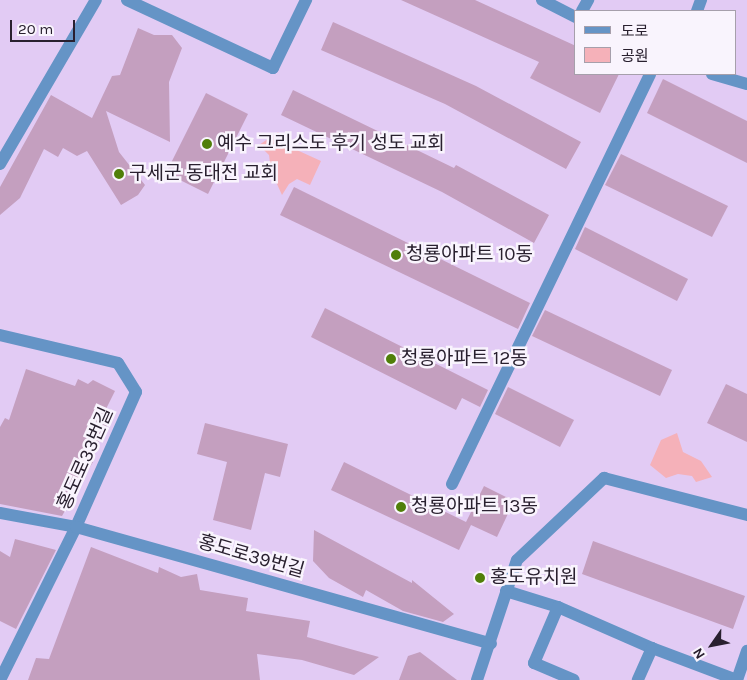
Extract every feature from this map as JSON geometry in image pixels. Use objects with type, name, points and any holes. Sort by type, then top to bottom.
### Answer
[{"type":"street","points":[[0,164],[96,0]]},
{"type":"street","points":[[127,0],[273,68],[306,0]]},
{"type":"street","points":[[542,0],[574,16]]},
{"type":"street","points":[[452,484],[650,75]]},
{"type":"street","points":[[716,75],[747,84]]},
{"type":"street","name":"홍도로33번길","points":[[0,334],[118,363],[136,392],[76,527],[0,680]]},
{"type":"street","points":[[477,680],[491,644],[517,560],[604,478],[747,515]]},
{"type":"street","name":"홍도로39번길","points":[[0,513],[76,527],[491,644]]},
{"type":"street","points":[[506,591],[558,607],[652,648],[737,680],[747,651]]},
{"type":"street","points":[[558,607],[534,663],[574,680]]},
{"type":"street","points":[[638,680],[652,648]]},
{"type":"green space","points":[[278,132],[299,151],[321,161],[310,185],[297,179],[289,184],[282,195],[271,171],[269,155],[259,145]]},
{"type":"green space","points":[[677,433],[683,452],[701,461],[712,477],[696,482],[692,476],[678,474],[666,478],[650,465],[661,440]]},
{"type":"building","points":[[401,0],[475,0],[574,45],[574,75],[619,75],[600,113],[530,78],[539,62]]},
{"type":"building","points":[[333,22],[476,86],[581,142],[566,169],[445,104],[321,50]]},
{"type":"building","points":[[138,28],[154,35],[172,35],[182,48],[169,82],[170,142],[106,111],[119,152],[145,185],[138,195],[121,205],[87,151],[77,156],[63,148],[58,157],[44,149],[20,198],[0,215],[0,187],[51,95],[92,118],[112,76],[120,75]]},
{"type":"building","points":[[663,79],[747,121],[747,163],[647,113]]},
{"type":"building","points":[[293,90],[454,168],[456,165],[549,215],[534,243],[442,192],[281,115]]},
{"type":"building","name":"예수 그리스도 후기 성도 교회","points":[[206,93],[248,114],[208,194],[166,173]]},
{"type":"building","points":[[621,154],[728,206],[712,237],[605,185]]},
{"type":"building","name":"청룡아파트 10동","points":[[294,187],[530,303],[518,329],[280,215]]},
{"type":"building","points":[[585,227],[688,279],[677,301],[575,249]]},
{"type":"building","name":"청룡아파트 12동","points":[[325,308],[488,390],[480,407],[462,398],[456,410],[311,337]]},
{"type":"building","points":[[545,310],[672,370],[660,396],[532,336]]},
{"type":"building","points":[[26,369],[75,386],[78,379],[88,384],[93,380],[115,391],[100,421],[108,424],[89,460],[93,462],[62,516],[0,504],[0,427],[5,418],[9,420]]},
{"type":"building","points":[[726,384],[747,394],[747,442],[707,423]]},
{"type":"building","points":[[508,387],[574,420],[560,447],[495,414]]},
{"type":"building","points":[[205,423],[288,444],[280,477],[265,473],[251,530],[213,520],[227,462],[197,454]]},
{"type":"building","name":"청룡아파트 13동","points":[[344,462],[466,522],[484,486],[514,501],[497,537],[471,525],[459,550],[331,490]]},
{"type":"building","points":[[314,530],[412,583],[412,580],[454,614],[443,622],[403,611],[366,590],[363,597],[329,578],[313,561]]},
{"type":"building","points":[[15,539],[56,550],[16,629],[0,621],[0,551],[10,557]]},
{"type":"building","points":[[593,541],[745,596],[733,629],[582,574]]},
{"type":"building","points":[[91,547],[158,573],[159,567],[181,577],[197,574],[200,590],[248,598],[246,611],[310,621],[307,637],[379,657],[354,675],[302,660],[257,654],[260,680],[28,680],[36,658],[49,659]]},
{"type":"building","points":[[420,652],[457,680],[399,680],[408,656]]},
{"type":"place","name":"예수 그리스도 후기 성도 교회","points":[[207,144]]},
{"type":"place","name":"구세군 동대전 교회","points":[[119,174]]},
{"type":"place","name":"청룡아파트 10동","points":[[396,255]]},
{"type":"place","name":"청룡아파트 12동","points":[[391,359]]},
{"type":"place","name":"청룡아파트 13동","points":[[401,507]]},
{"type":"place","name":"홍도유치원","points":[[480,578]]}]
